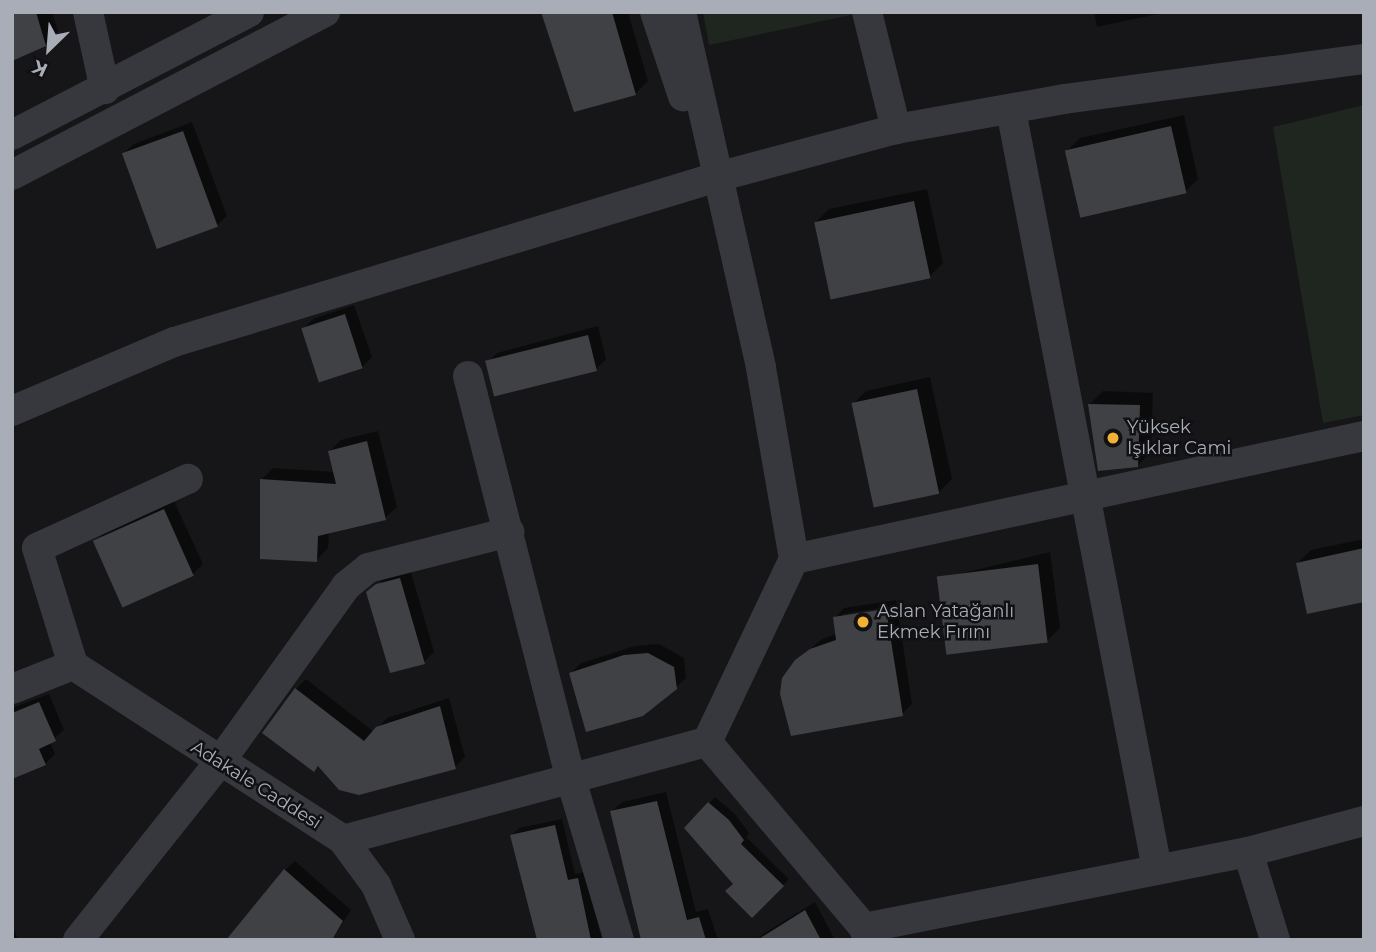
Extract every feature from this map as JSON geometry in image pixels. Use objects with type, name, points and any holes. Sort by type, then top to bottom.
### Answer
[{"type":"street","points":[[88,12],[105,89]]},
{"type":"street","points":[[12,135],[249,12]]},
{"type":"street","points":[[12,175],[325,12]]},
{"type":"street","points":[[655,12],[687,110],[717,177]]},
{"type":"street","points":[[681,12],[761,367],[794,559],[707,742]]},
{"type":"street","points":[[867,12],[896,129]]},
{"type":"street","points":[[12,411],[174,342],[717,177],[896,129],[1364,59]]},
{"type":"street","points":[[1011,110],[1157,869]]},
{"type":"street","points":[[468,376],[570,776],[618,940]]},
{"type":"street","points":[[794,559],[1364,436]]},
{"type":"street","points":[[12,689],[74,665],[37,548],[188,479]]},
{"type":"street","points":[[78,940],[219,763],[346,586],[369,568],[509,533]]},
{"type":"street","name":"Adakale Caddesi","points":[[74,665],[219,763],[343,840],[376,885],[400,940]]},
{"type":"street","points":[[343,840],[570,776],[707,742]]},
{"type":"street","points":[[707,742],[866,934],[1157,869],[1248,852],[1364,821]]},
{"type":"street","points":[[1248,852],[1275,940]]},
{"type":"shaded area","points":[[703,12],[856,12],[856,14],[709,45]]},
{"type":"shaded area","points":[[1364,105],[1364,415],[1323,423],[1273,127]]},
{"type":"building","points":[[12,12],[36,12],[46,46],[12,61]]},
{"type":"building","points":[[541,12],[612,12],[636,95],[574,112]]},
{"type":"building","points":[[1171,126],[1187,193],[1080,218],[1065,151]]},
{"type":"building","points":[[183,131],[218,227],[157,249],[122,153]]},
{"type":"building","points":[[914,201],[930,278],[831,299],[814,222]]},
{"type":"building","points":[[345,314],[363,368],[319,382],[301,328]]},
{"type":"building","points":[[588,335],[597,371],[494,397],[485,361]]},
{"type":"building","points":[[917,389],[939,494],[874,508],[851,403]]},
{"type":"building","name":"Yüksek Işıklar Cami","points":[[1088,404],[1140,405],[1138,467],[1098,471]]},
{"type":"building","points":[[367,441],[386,520],[318,536],[317,562],[260,559],[260,479],[336,484],[328,451]]},
{"type":"building","points":[[164,509],[194,576],[122,607],[93,541]]},
{"type":"building","points":[[1364,548],[1364,602],[1307,614],[1296,563]]},
{"type":"building","points":[[1038,564],[1048,642],[946,655],[937,576]]},
{"type":"building","points":[[400,578],[425,664],[390,673],[366,592],[376,584]]},
{"type":"building","points":[[886,609],[903,716],[791,736],[780,694],[782,678],[795,660],[810,649],[836,640],[833,617]]},
{"type":"building","points":[[648,653],[674,667],[677,689],[643,716],[586,732],[569,673],[624,655]]},
{"type":"building","points":[[295,688],[364,741],[376,727],[440,706],[456,769],[359,795],[339,790],[318,766],[314,772],[262,733]]},
{"type":"building","points":[[39,702],[56,741],[39,749],[46,765],[12,779],[12,713]]},
{"type":"building","points":[[657,801],[687,920],[699,917],[706,940],[641,940],[610,811]]},
{"type":"building","points":[[708,802],[729,820],[744,840],[741,844],[784,886],[752,918],[725,891],[733,884],[684,828]]},
{"type":"building","points":[[555,825],[568,880],[578,878],[591,940],[537,940],[510,835]]},
{"type":"building","points":[[284,869],[343,921],[332,940],[226,940]]},
{"type":"building","points":[[805,910],[821,940],[757,940]]},
{"type":"place","name":"Yüksek Işıklar Cami","points":[[1113,438]]},
{"type":"place","name":"Aslan Yatağanlı Ekmek Fırını","points":[[863,622]]}]
